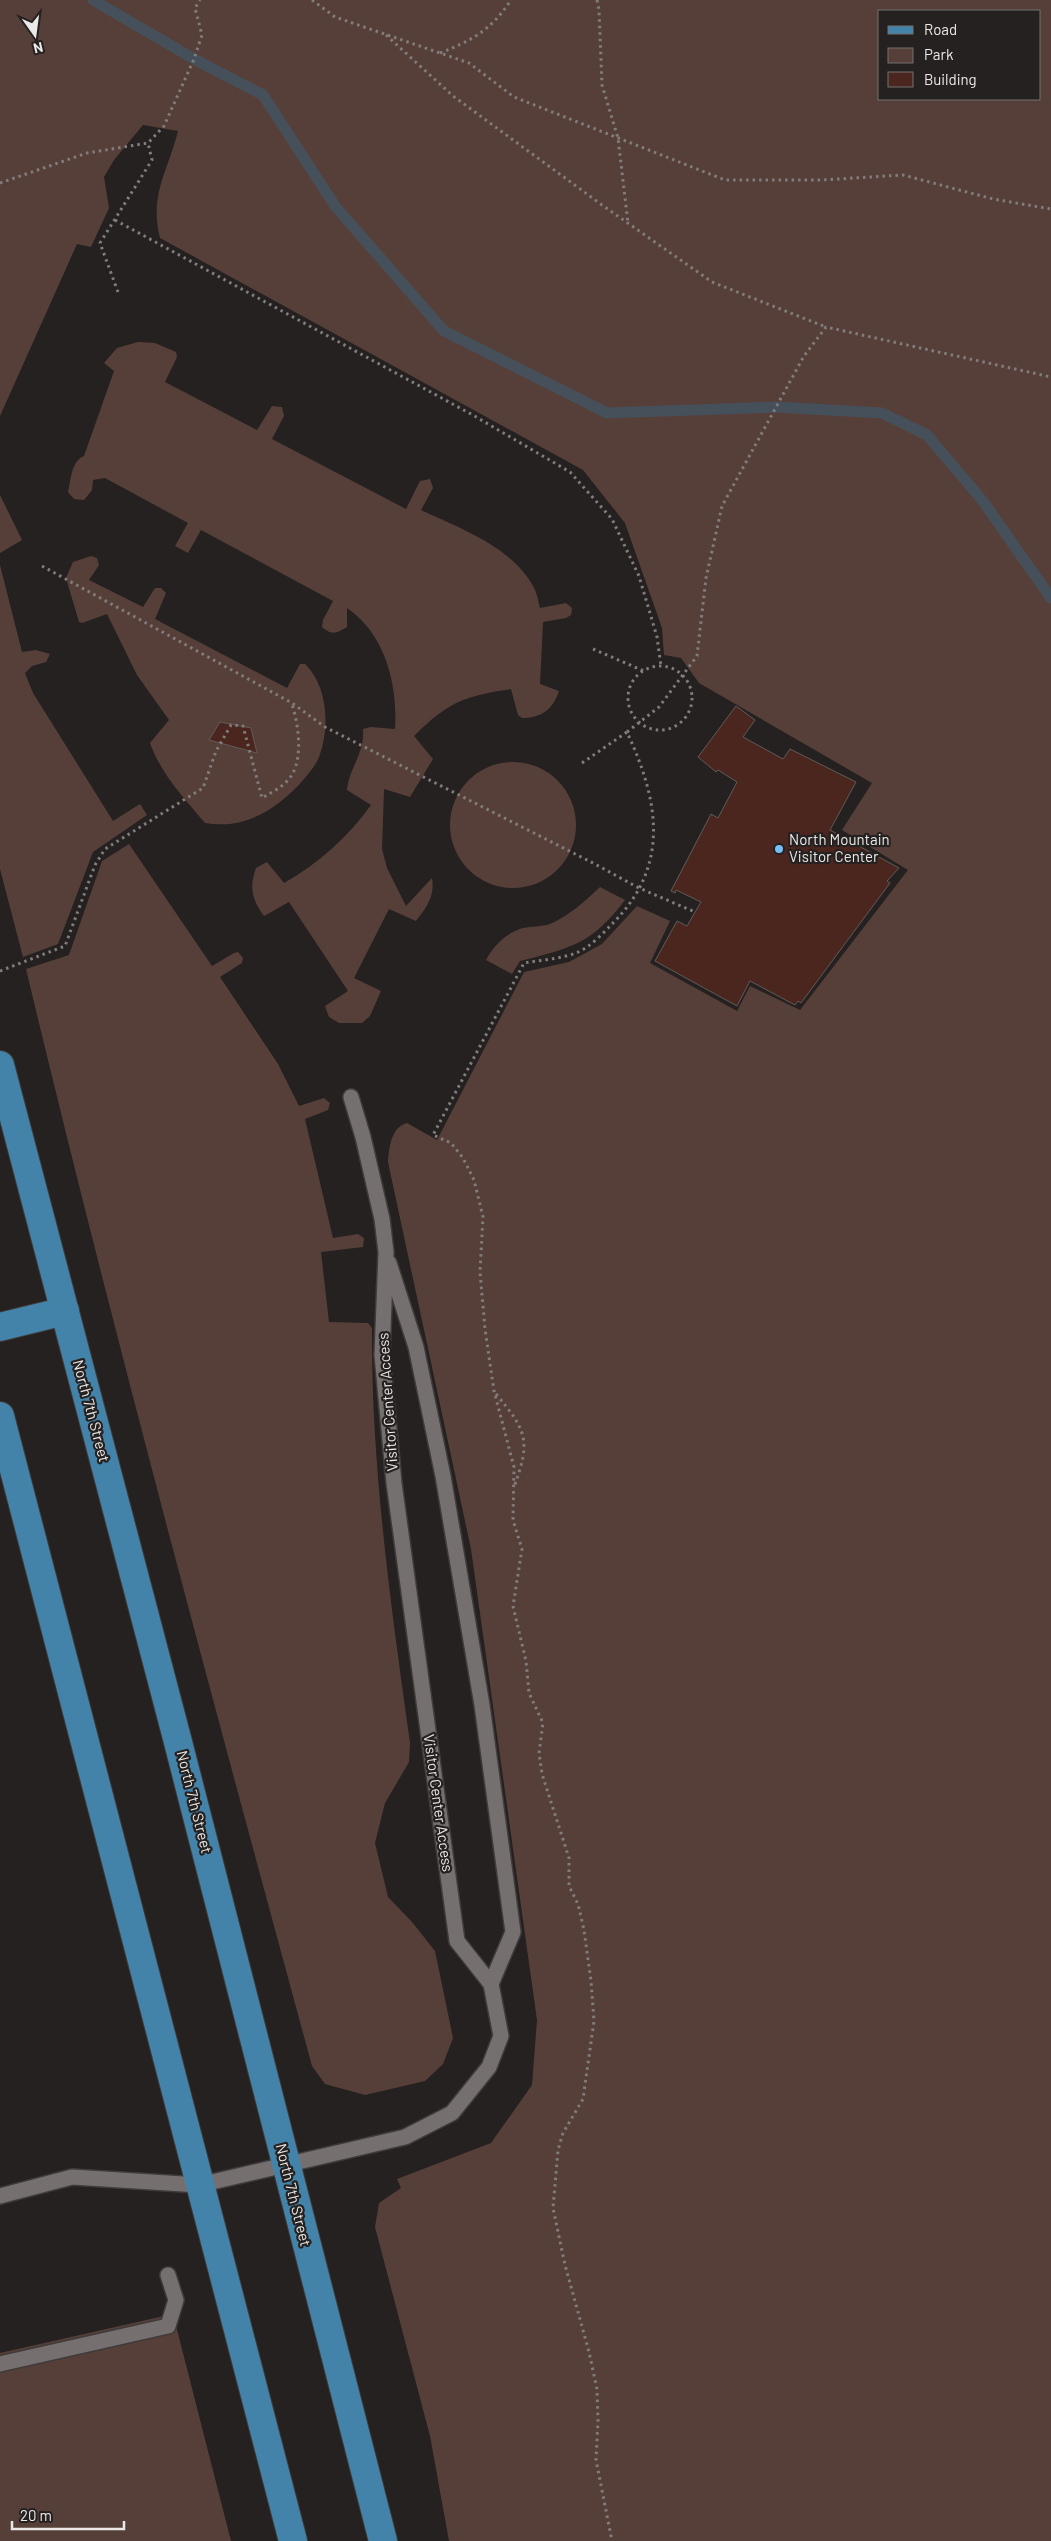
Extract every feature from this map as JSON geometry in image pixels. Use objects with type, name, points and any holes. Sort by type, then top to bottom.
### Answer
[{"type":"main road","name":"North 7th Street","points":[[0,1065],[382,2541]]},
{"type":"main road","points":[[0,1327],[65,1311]]},
{"type":"main road","points":[[0,1416],[198,2186],[293,2541]]},
{"type":"lane","points":[[351,1097],[366,1146],[382,1219],[386,1252]]},
{"type":"lane","name":"Visitor Center Access","points":[[0,2196],[72,2177],[198,2186],[285,2163],[405,2137],[452,2113],[489,2067],[501,2036],[491,1984],[458,1941],[456,1931],[394,1482],[382,1355],[386,1252]]},
{"type":"lane","name":"Visitor Center Access","points":[[386,1252],[416,1347],[442,1476],[482,1705],[513,1932],[491,1984]]},
{"type":"lane","points":[[0,2364],[168,2326],[176,2300],[168,2275]]},
{"type":"path","points":[[0,183],[87,153],[148,143],[164,126],[194,60],[202,35],[195,8],[200,0]]},
{"type":"path","points":[[312,0],[335,16],[469,63],[514,97],[725,180],[822,180],[903,175],[993,199],[1051,209]]},
{"type":"path","points":[[440,53],[472,41],[501,16],[511,0]]},
{"type":"path","points":[[597,0],[602,85],[618,138],[628,223]]},
{"type":"path","points":[[385,34],[453,96],[712,282],[826,327],[1051,377]]},
{"type":"path","points":[[118,292],[100,243],[152,160],[148,143]]},
{"type":"path","points":[[115,220],[471,414],[570,472],[612,519],[639,576],[658,637],[661,666]]},
{"type":"path","points":[[582,762],[640,723],[659,707],[697,656],[706,578],[722,506],[804,356],[826,327]]},
{"type":"path","points":[[42,566],[292,703],[325,727],[584,858],[639,888],[695,912]]},
{"type":"path","points":[[593,649],[644,671]]},
{"type":"path","points":[[661,666],[676,670],[682,675],[689,684],[692,695],[687,715],[680,724],[660,730],[649,728],[640,723],[629,706],[629,696],[636,677],[644,671],[661,666]]},
{"type":"path","points":[[0,971],[28,958],[65,946],[95,865],[105,849],[203,788],[216,751],[231,725],[243,726],[262,798],[287,782],[295,764],[300,743],[292,703]]},
{"type":"path","points":[[612,2541],[596,2460],[597,2389],[590,2352],[565,2265],[553,2208],[558,2150],[563,2133],[583,2099],[594,2021],[591,1981],[584,1930],[578,1904],[569,1886],[570,1858],[542,1774],[540,1753],[543,1722],[529,1693],[526,1661],[513,1606],[522,1549],[513,1520],[512,1491],[514,1467],[494,1392],[480,1272],[483,1217],[474,1180],[463,1158],[451,1143],[433,1135],[524,963],[577,953],[605,931],[625,911],[639,888],[651,857],[654,825],[650,792],[639,758],[627,732]]},
{"type":"path","points":[[494,1392],[518,1421],[526,1448],[512,1491]]},
{"type":"green space","points":[[0,0],[1051,0],[1051,2541],[449,2541],[430,2436],[375,2227],[379,2203],[401,2188],[397,2179],[491,2143],[532,2085],[537,2020],[471,1549],[388,1162],[392,1139],[397,1129],[407,1123],[437,1140],[524,972],[569,962],[602,944],[637,906],[670,921],[650,963],[737,1011],[750,986],[800,1010],[908,870],[842,830],[872,783],[699,683],[681,658],[664,655],[662,628],[625,523],[583,470],[160,238],[157,223],[158,196],[178,131],[143,125],[114,160],[104,177],[109,208],[91,247],[77,244],[0,416]]},
{"type":"green space","points":[[138,342],[155,343],[176,352],[177,357],[165,382],[257,430],[272,406],[282,407],[284,416],[272,439],[406,509],[420,481],[430,479],[433,488],[421,510],[467,531],[498,549],[512,560],[533,586],[540,608],[566,603],[572,608],[571,615],[566,618],[543,622],[540,684],[559,691],[554,703],[546,711],[529,718],[522,718],[518,715],[511,689],[458,702],[437,715],[414,736],[433,759],[410,797],[384,789],[382,849],[387,868],[406,906],[432,878],[433,884],[427,906],[416,921],[389,909],[354,978],[381,991],[370,1016],[362,1023],[339,1023],[329,1017],[325,1006],[348,991],[289,902],[264,916],[254,899],[252,887],[256,868],[267,862],[284,883],[309,867],[353,828],[371,805],[347,790],[348,782],[362,746],[363,729],[371,727],[395,729],[394,695],[386,661],[380,646],[371,632],[347,608],[347,627],[337,632],[329,632],[322,627],[323,620],[333,601],[201,530],[188,553],[175,546],[188,523],[105,478],[93,480],[92,490],[84,500],[74,499],[68,492],[74,466],[84,456],[114,371],[104,363],[117,348]]},
{"type":"green space","points":[[0,495],[22,540],[0,553]]},
{"type":"green space","points":[[91,556],[97,558],[99,565],[89,580],[143,607],[155,588],[161,588],[166,593],[155,619],[287,688],[300,664],[305,664],[313,673],[325,708],[325,733],[322,746],[318,760],[312,769],[283,800],[260,815],[247,820],[220,824],[205,823],[181,795],[160,765],[150,743],[169,720],[137,675],[107,614],[82,623],[79,622],[66,578],[73,562]]},
{"type":"green space","points":[[0,565],[22,652],[36,650],[50,654],[46,662],[32,666],[25,673],[33,693],[113,821],[140,804],[147,815],[93,852],[58,944],[23,957],[0,869]]},
{"type":"green space","points":[[513,762],[537,767],[557,781],[571,801],[576,825],[571,849],[557,869],[537,883],[513,888],[489,883],[469,869],[455,849],[450,825],[455,801],[469,781],[489,767]]},
{"type":"green space","points":[[129,844],[212,966],[234,953],[238,952],[243,958],[242,963],[220,977],[278,1064],[299,1106],[324,1098],[330,1103],[328,1110],[305,1119],[333,1238],[358,1234],[364,1238],[363,1247],[321,1252],[329,1322],[368,1323],[372,1328],[375,1432],[379,1484],[389,1588],[410,1743],[409,1762],[385,1803],[375,1843],[388,1897],[412,1922],[435,1951],[453,2038],[443,2064],[425,2081],[365,2095],[325,2084],[312,2066],[129,1382],[26,969],[69,955],[102,861]]},
{"type":"green space","points":[[600,887],[625,900],[613,915],[591,935],[567,948],[520,961],[512,974],[486,960],[493,949],[506,936],[523,928],[547,925],[564,917]]},
{"type":"green space","points":[[173,2314],[231,2541],[0,2541],[0,2353]]},
{"type":"building","name":"North Mountain Visitor Center","points":[[736,706],[755,720],[743,737],[783,759],[790,749],[856,782],[830,830],[899,868],[887,881],[890,883],[801,1003],[798,1001],[795,1005],[750,981],[737,1006],[655,961],[677,921],[687,926],[701,902],[676,890],[675,893],[671,891],[711,814],[718,818],[737,782],[718,770],[716,772],[698,757]]},
{"type":"building","points":[[220,722],[251,728],[257,753],[209,740]]},
{"type":"waterway","points":[[93,0],[194,59],[263,95],[335,206],[444,331],[607,413],[776,407],[882,413],[927,435],[982,500],[1051,598]]},
{"type":"place","name":"North Mountain Visitor Center","points":[[779,849]]}]
